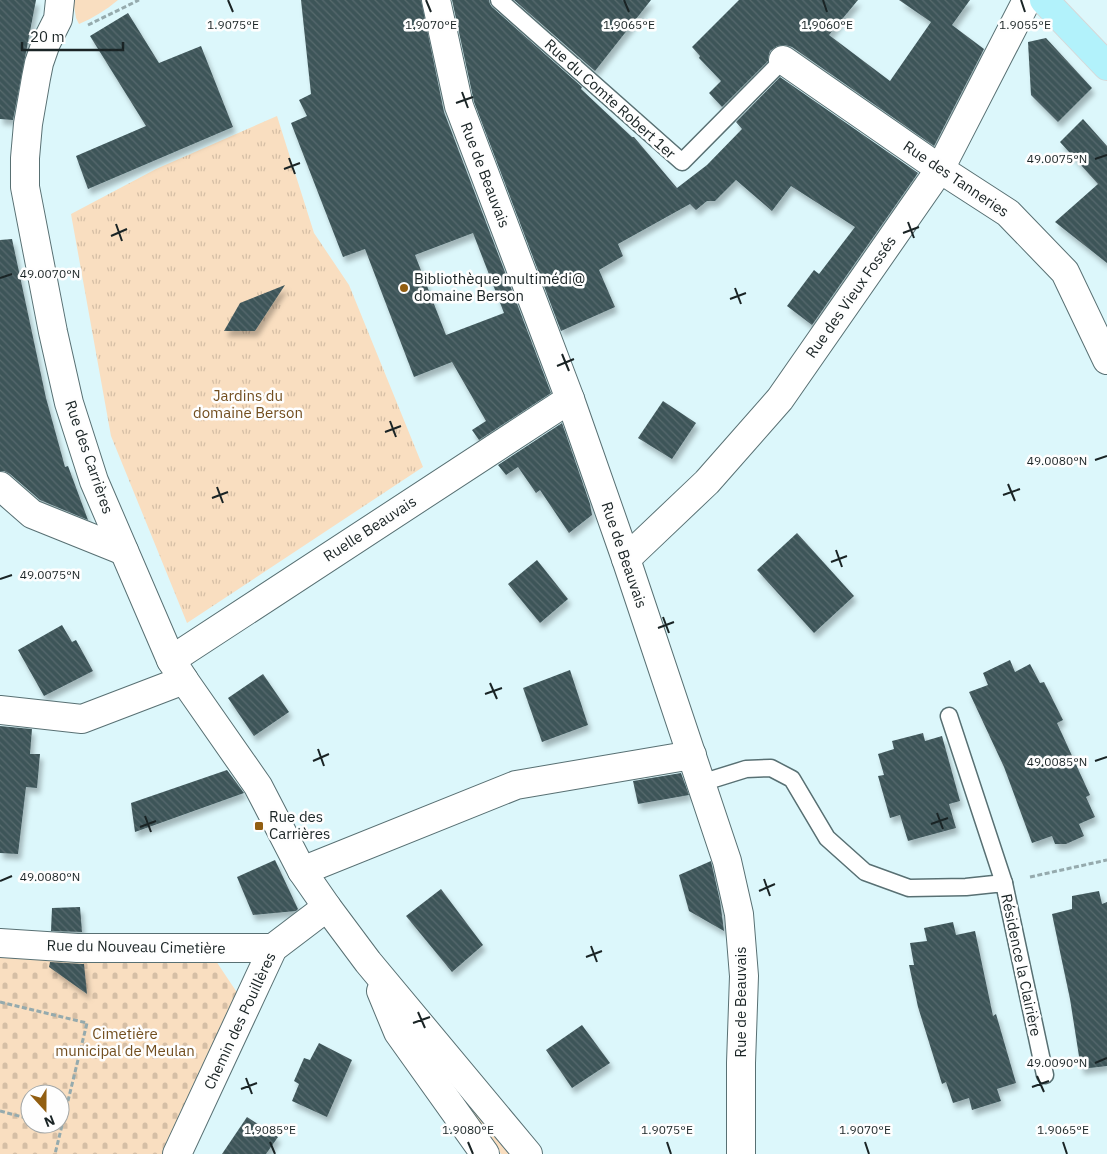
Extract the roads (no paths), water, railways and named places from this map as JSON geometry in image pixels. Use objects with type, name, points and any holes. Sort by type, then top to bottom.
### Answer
[{"type":"main road","points":[[1044,0],[1107,66]]},
{"type":"street","name":"Rue des Carrières","points":[[60,0],[58,19],[46,43],[38,70],[28,124],[25,187],[53,332],[69,403],[94,481],[177,670],[258,786],[302,871],[368,962],[528,1154]]},
{"type":"street","name":"Rue de Beauvais","points":[[436,0],[459,106],[570,399],[626,559],[727,861],[739,914],[744,976],[741,1063],[741,1154]]},
{"type":"street","name":"Rue des Vieux Fossés","points":[[626,559],[707,482],[780,399],[940,168],[1028,0]]},
{"type":"street","name":"Rue des Tanneries","points":[[782,60],[1008,213],[1065,272],[1107,360]]},
{"type":"street","name":"Ruelle Beauvais","points":[[0,710],[82,719],[177,670],[570,399]]},
{"type":"street","points":[[0,486],[32,514],[124,551]]},
{"type":"street","points":[[302,871],[516,785],[692,755]]},
{"type":"street","name":"Chemin des Pouillères","points":[[177,1154],[273,948],[327,908]]},
{"type":"street","name":"Rue du Nouveau Cimetière","points":[[0,943],[77,948],[273,948]]},
{"type":"street","points":[[368,962],[398,1032],[485,1154]]},
{"type":"lane","name":"Rue du Comte Robert 1er","points":[[499,0],[682,162],[782,60]]},
{"type":"lane","name":"Résidence la Clairière","points":[[949,716],[1004,883],[1046,1075]]},
{"type":"lane","name":"Résidence la Clairière","points":[[701,783],[746,769],[771,768],[792,779],[827,838],[865,872],[909,888],[1004,883]]},
{"type":"place","name":"Bibliothèque multimédi@ domaine Berson","points":[[404,288]]},
{"type":"place","name":"Rue des Carrières","points":[[259,826]]},
{"type":"park label","name":"Jardins du domaine Berson","points":[[248,404]]},
{"type":"park label","name":"Cimetière municipal de Meulan","points":[[125,1042]]}]
